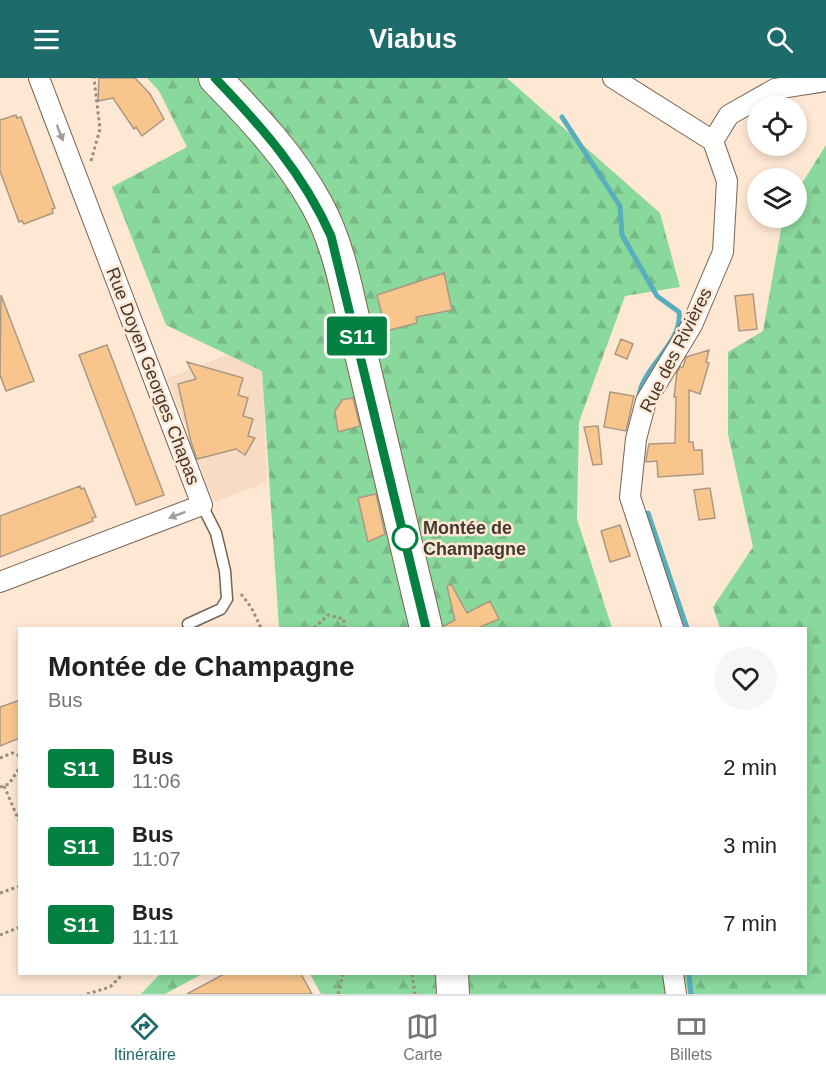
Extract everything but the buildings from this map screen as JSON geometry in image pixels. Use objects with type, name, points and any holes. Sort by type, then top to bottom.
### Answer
[{"type":"main road","points":[[215,78],[274,142],[302,179],[331,236],[426,627]]},
{"type":"main road","points":[[452,975],[453,994]]},
{"type":"street","name":"Rue Doyen Georges Chapas","points":[[0,582],[202,505],[39,78]]},
{"type":"street","points":[[613,78],[713,141],[729,115],[775,89],[826,81]]},
{"type":"street","name":"Rue des Rivières","points":[[673,627],[630,497],[636,439],[646,401],[692,326],[723,252],[728,181],[713,141]]},
{"type":"street","points":[[673,975],[676,994]]},
{"type":"lane","points":[[188,624],[221,609],[227,599],[225,571],[216,533],[202,505]]},
{"type":"path","points":[[83,191],[100,129],[94,78]]},
{"type":"path","points":[[225,571],[251,607],[261,627]]},
{"type":"path","points":[[315,627],[328,615],[344,619],[344,627]]},
{"type":"path","points":[[0,758],[12,753],[18,755]]},
{"type":"path","points":[[18,771],[9,784],[2,786],[18,819]]},
{"type":"path","points":[[0,893],[18,887]]},
{"type":"path","points":[[0,935],[18,928]]},
{"type":"path","points":[[87,994],[110,987],[122,975]]},
{"type":"path","points":[[338,994],[343,975]]},
{"type":"path","points":[[412,975],[416,994]]},
{"type":"shaded area","points":[[255,344],[262,361],[267,482],[214,502],[167,378]]},
{"type":"green space","points":[[147,78],[198,78],[210,89],[220,78],[507,78],[660,213],[680,287],[625,296],[579,422],[577,519],[612,627],[279,627],[262,371],[166,325],[112,187],[187,147],[159,91]]},
{"type":"green space","points":[[826,145],[826,994],[688,994],[684,975],[807,975],[807,627],[720,627],[713,607],[753,547],[728,434],[728,352],[763,331],[781,228],[807,228],[807,175]]},
{"type":"green space","points":[[159,975],[200,975],[165,994],[141,994]]},
{"type":"green space","points":[[311,975],[665,975],[669,994],[321,994]]},
{"type":"waterway","points":[[562,117],[620,206],[622,235],[657,296],[679,312],[679,323],[675,334],[642,385],[639,396]]},
{"type":"waterway","points":[[648,513],[687,627]]},
{"type":"waterway","points":[[689,975],[691,994]]},
{"type":"bus line","name":"S11","points":[[215,78],[274,142],[302,179],[331,236],[426,627]]},
{"type":"place","name":"Montée de Champagne","points":[[405,538]]}]
